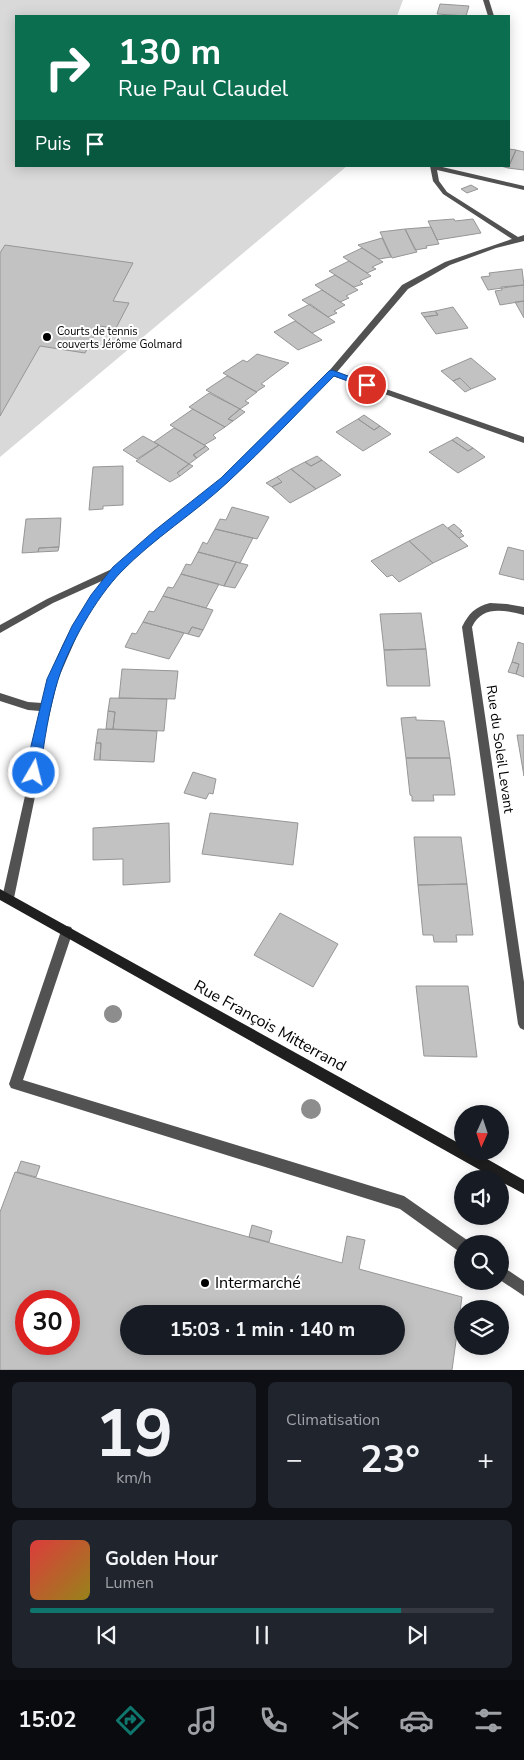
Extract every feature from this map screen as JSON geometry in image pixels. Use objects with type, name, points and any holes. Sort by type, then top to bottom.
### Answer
[{"type":"street","points":[[486,0],[491,15]]},
{"type":"street","points":[[522,240],[445,193],[436,181],[433,167],[524,188]]},
{"type":"street","points":[[4,896],[32,787],[52,679],[77,626],[95,597],[117,570],[157,534],[225,480],[332,372],[405,286],[455,260],[522,240]]},
{"type":"street","points":[[332,372],[524,440]]},
{"type":"street","points":[[0,629],[50,601],[117,570]]},
{"type":"street","name":"Rue du Soleil Levant","points":[[524,611],[492,606],[479,610],[470,618],[467,627],[524,1024]]},
{"type":"street","points":[[0,697],[28,706],[46,707]]},
{"type":"street","name":"Rue François Mitterrand","points":[[4,896],[524,1186]]},
{"type":"street","points":[[67,931],[15,1084],[404,1203],[454,1239]]},
{"type":"street","points":[[509,1278],[524,1289]]},
{"type":"shaded area","points":[[0,0],[403,0],[397,15],[15,15],[15,167],[346,167],[0,457]]},
{"type":"building","points":[[440,4],[469,6],[466,15],[437,14]]},
{"type":"building","points":[[510,149],[516,150],[510,164]]},
{"type":"building","points":[[516,150],[524,152],[524,170],[508,168]]},
{"type":"building","points":[[471,185],[478,189],[467,193],[461,189]]},
{"type":"building","points":[[454,219],[455,221],[473,219],[481,233],[437,240],[428,221]]},
{"type":"building","points":[[431,227],[439,244],[415,250],[405,229]]},
{"type":"building","points":[[405,229],[417,252],[392,258],[380,232]]},
{"type":"building","points":[[382,238],[391,257],[379,259],[358,245]]},
{"type":"building","name":"Courts de tennis couverts Jérôme Golmard","points":[[5,245],[133,263],[113,301],[129,303],[116,328],[99,326],[85,353],[40,346],[0,416],[0,253]]},
{"type":"building","points":[[362,248],[383,262],[372,267],[376,269],[367,273],[343,257]]},
{"type":"building","points":[[349,261],[371,276],[360,281],[363,284],[354,287],[329,271]]},
{"type":"building","points":[[522,269],[524,285],[488,290],[481,277],[490,276],[489,273]]},
{"type":"building","points":[[335,275],[358,290],[346,296],[349,298],[340,302],[315,285]]},
{"type":"building","points":[[524,285],[524,301],[500,305],[495,291],[502,290],[501,287]]},
{"type":"building","points":[[322,290],[345,305],[334,311],[337,313],[328,317],[302,300]]},
{"type":"building","points":[[524,301],[524,318],[515,302]]},
{"type":"building","points":[[310,304],[335,322],[312,333],[288,315]]},
{"type":"building","points":[[453,307],[468,328],[436,334],[424,317],[438,315],[435,311]]},
{"type":"building","points":[[435,311],[438,315],[424,317],[421,313]]},
{"type":"building","points":[[295,321],[322,340],[298,350],[274,332]]},
{"type":"building","points":[[257,354],[289,363],[261,384],[265,386],[256,392],[223,373],[243,360],[247,362]]},
{"type":"building","points":[[471,358],[496,379],[471,389],[460,378],[453,381],[441,371]]},
{"type":"building","points":[[227,376],[257,392],[245,401],[249,403],[240,409],[206,390]]},
{"type":"building","points":[[460,378],[471,389],[465,392],[453,381]]},
{"type":"building","points":[[209,393],[240,409],[228,419],[233,421],[225,427],[189,407]]},
{"type":"building","points":[[193,409],[225,427],[213,435],[216,438],[204,445],[170,425]]},
{"type":"building","points":[[240,409],[245,412],[233,421],[228,419]]},
{"type":"building","points":[[364,415],[380,426],[374,430],[358,419]]},
{"type":"building","points":[[358,419],[374,430],[380,426],[391,434],[363,451],[336,432]]},
{"type":"building","points":[[174,428],[206,446],[193,455],[197,458],[189,464],[154,442]]},
{"type":"building","points":[[143,436],[159,445],[137,459],[123,450]]},
{"type":"building","points":[[457,437],[473,448],[468,451],[452,440]]},
{"type":"building","points":[[452,440],[468,451],[473,448],[485,457],[458,473],[429,452]]},
{"type":"building","points":[[159,445],[189,464],[177,473],[180,476],[170,482],[136,461]]},
{"type":"building","points":[[206,446],[209,449],[197,458],[193,455]]},
{"type":"building","points":[[317,456],[322,460],[311,466],[305,462]]},
{"type":"building","points":[[322,460],[341,475],[316,489],[291,469],[305,462],[311,466]]},
{"type":"building","points":[[189,464],[193,466],[180,476],[177,473]]},
{"type":"building","points":[[123,466],[123,505],[103,506],[103,509],[89,510],[93,467]]},
{"type":"building","points":[[291,469],[316,489],[290,503],[272,487],[282,482],[277,477]]},
{"type":"building","points":[[277,477],[282,482],[272,487],[266,483]]},
{"type":"building","points":[[232,507],[269,517],[257,539],[215,529],[220,519],[226,520]]},
{"type":"building","points":[[61,518],[59,547],[39,548],[38,552],[22,553],[26,519]]},
{"type":"building","points":[[443,524],[468,546],[433,563],[409,541]]},
{"type":"building","points":[[454,524],[462,531],[460,532],[464,536],[459,538],[448,528]]},
{"type":"building","points":[[215,529],[253,538],[240,563],[198,552],[203,542],[207,544]]},
{"type":"building","points":[[409,541],[433,563],[399,582],[392,575],[387,577],[371,561]]},
{"type":"building","points":[[59,547],[58,551],[38,552],[39,548]]},
{"type":"building","points":[[508,547],[524,551],[524,580],[499,574]]},
{"type":"building","points":[[198,552],[236,562],[224,586],[181,574],[186,564],[191,565]]},
{"type":"building","points":[[236,562],[248,565],[235,588],[224,586]]},
{"type":"building","points":[[181,574],[219,584],[206,608],[163,596],[168,587],[173,588]]},
{"type":"building","points":[[163,596],[213,610],[203,630],[192,627],[188,634],[143,622],[149,611],[154,612]]},
{"type":"building","points":[[421,613],[426,649],[384,650],[380,614]]},
{"type":"building","points":[[143,622],[184,633],[169,659],[125,647],[132,633],[136,634]]},
{"type":"building","points":[[192,627],[203,630],[199,637],[188,634]]},
{"type":"building","points":[[518,642],[524,644],[524,677],[516,674],[519,664],[512,662]]},
{"type":"building","points":[[426,649],[430,686],[387,686],[384,650]]},
{"type":"building","points":[[512,662],[519,664],[516,674],[508,672]]},
{"type":"building","points":[[122,669],[178,671],[175,699],[119,698]]},
{"type":"building","points":[[110,698],[167,699],[164,731],[113,729],[115,712],[108,711]]},
{"type":"building","points":[[108,711],[115,712],[113,729],[106,729]]},
{"type":"building","points":[[416,717],[416,720],[444,721],[450,758],[406,758],[401,718]]},
{"type":"building","points":[[98,729],[157,731],[154,762],[100,760],[101,743],[96,743]]},
{"type":"building","points":[[517,735],[524,735],[524,776]]},
{"type":"building","points":[[96,743],[101,743],[100,760],[94,760]]},
{"type":"building","points":[[406,758],[450,758],[455,795],[433,795],[434,801],[412,801]]},
{"type":"building","points":[[193,772],[216,779],[213,794],[209,793],[206,799],[184,793]]},
{"type":"building","points":[[210,813],[298,823],[293,865],[202,854]]},
{"type":"building","points":[[169,823],[170,882],[123,885],[123,859],[93,860],[93,828]]},
{"type":"building","points":[[414,837],[461,837],[467,884],[418,885]]},
{"type":"building","points":[[467,884],[473,935],[456,935],[457,942],[434,942],[433,935],[423,935],[418,885]]},
{"type":"building","points":[[280,913],[338,944],[313,987],[254,955]]},
{"type":"building","points":[[416,986],[468,986],[477,1057],[424,1056]]},
{"type":"building","points":[[21,1161],[40,1166],[36,1177],[17,1172]]},
{"type":"building","name":"Intermarché","points":[[15,1172],[342,1263],[347,1236],[365,1240],[359,1269],[462,1297],[462,1300],[454,1300],[454,1355],[452,1370],[0,1370],[0,1212]]},
{"type":"building","points":[[252,1225],[272,1231],[269,1242],[249,1237]]},
{"type":"place","name":"Courts de tennis couverts Jérôme Golmard","points":[[47,337]]},
{"type":"place","name":"Intermarché","points":[[205,1283]]},
{"type":"route","points":[[34,773],[37,746],[52,679],[77,626],[95,597],[117,570],[157,534],[225,480],[332,372],[367,385]]}]
